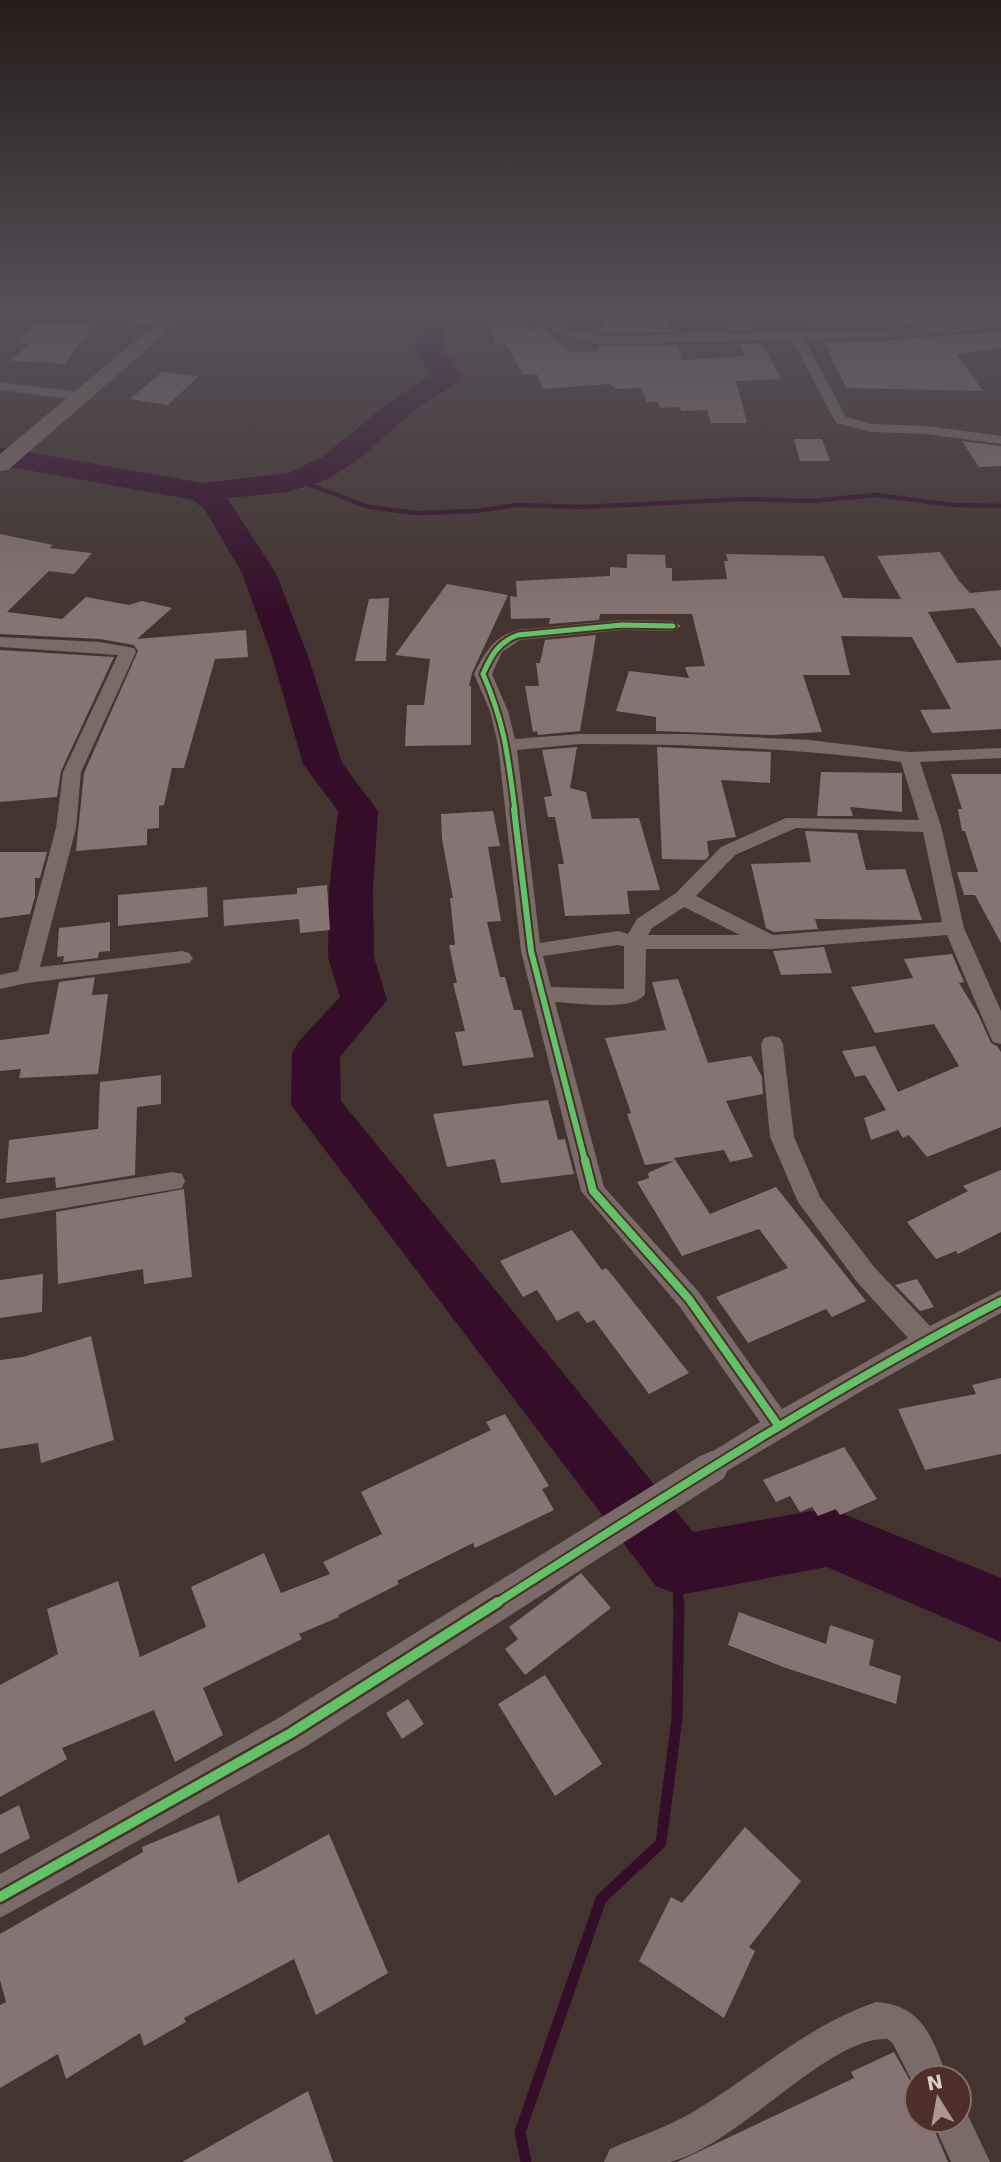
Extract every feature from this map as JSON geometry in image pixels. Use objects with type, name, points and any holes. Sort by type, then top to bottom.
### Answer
[{"type":"main road","points":[[0,465],[60,412]]},
{"type":"street","points":[[837,412],[841,420],[854,426],[928,430],[981,440],[1001,440]]},
{"type":"street","points":[[673,626],[622,625],[505,638],[497,645],[483,674],[499,711],[507,745],[531,951],[593,1191],[688,1299],[778,1426]]},
{"type":"street","points":[[0,642],[100,647],[128,652],[72,772],[66,828],[27,976]]},
{"type":"street","points":[[507,745],[580,739],[687,739],[810,745],[909,757],[1001,753]]},
{"type":"street","points":[[909,757],[931,826],[954,928],[1001,1035]]},
{"type":"street","points":[[542,994],[628,997],[634,993],[634,943],[644,924],[683,898],[728,851],[793,822],[931,826]]},
{"type":"street","points":[[683,898],[771,942]]},
{"type":"street","points":[[531,951],[618,938],[634,943],[771,942],[954,928]]},
{"type":"street","points":[[0,982],[27,976],[182,958]]},
{"type":"street","points":[[772,1044],[782,1138],[810,1202],[866,1275],[926,1340]]},
{"type":"street","points":[[0,1209],[173,1181]]},
{"type":"street","points":[[0,1897],[291,1733],[778,1426],[926,1340],[1001,1301]]},
{"type":"street","points":[[623,2162],[706,2125],[817,2047],[879,2018],[894,2021],[907,2032],[923,2064]]},
{"type":"street","points":[[958,2134],[971,2162]]},
{"type":"building","points":[[708,412],[744,412],[747,423],[711,423]]},
{"type":"building","points":[[794,439],[822,439],[830,461],[800,461]]},
{"type":"building","points":[[962,441],[1001,446],[1001,466],[979,467]]},
{"type":"building","points":[[0,534],[53,545],[49,548],[92,553],[74,574],[49,571],[7,612],[62,619],[86,597],[129,605],[142,601],[172,608],[137,639],[246,630],[248,657],[215,659],[184,768],[172,768],[164,805],[159,806],[159,828],[147,829],[147,845],[76,851],[84,773],[138,651],[134,645],[100,639],[0,634]]},
{"type":"building","points":[[940,552],[970,593],[1001,590],[1001,648],[974,608],[928,612],[957,663],[1001,660],[1001,729],[932,733],[920,710],[951,709],[912,637],[841,636],[850,675],[803,675],[822,732],[772,735],[656,731],[656,717],[616,711],[629,671],[689,678],[685,667],[705,666],[692,614],[600,614],[599,620],[549,624],[550,618],[511,619],[510,596],[517,597],[516,581],[610,576],[610,567],[627,568],[627,554],[665,555],[666,568],[672,568],[672,581],[727,579],[724,561],[728,561],[726,554],[824,556],[843,598],[901,599],[877,556]]},
{"type":"building","points":[[447,584],[508,595],[472,673],[469,686],[471,745],[405,746],[407,705],[424,705],[430,659],[395,655]]},
{"type":"building","points":[[389,598],[386,661],[355,661],[369,599]]},
{"type":"building","points":[[596,635],[580,731],[538,735],[537,731],[533,732],[525,686],[539,686],[536,663],[540,663],[545,640]]},
{"type":"building","points":[[0,650],[114,657],[61,771],[57,797],[0,802]]},
{"type":"building","points":[[577,747],[570,788],[586,792],[592,819],[639,818],[660,890],[627,891],[630,914],[565,916],[558,864],[564,864],[555,817],[548,817],[544,797],[552,796],[542,750]]},
{"type":"building","points":[[657,747],[771,752],[770,783],[721,780],[736,837],[707,841],[709,856],[705,860],[662,859]]},
{"type":"building","points":[[821,772],[902,773],[902,812],[850,807],[853,816],[817,816]]},
{"type":"building","points":[[951,774],[1001,774],[1001,943],[975,895],[964,895],[957,872],[978,872],[965,831],[962,831],[958,809],[962,809]]},
{"type":"building","points":[[493,811],[500,846],[488,847],[501,921],[487,922],[500,977],[505,977],[514,1010],[521,1010],[534,1057],[463,1066],[455,1032],[465,1031],[453,983],[457,983],[449,945],[455,945],[450,898],[453,898],[442,839],[441,814]]},
{"type":"building","points":[[805,831],[857,833],[866,870],[905,869],[922,920],[815,919],[818,929],[774,932],[766,928],[751,864],[811,862]]},
{"type":"building","points":[[0,852],[47,852],[40,878],[35,878],[35,897],[30,914],[0,918]]},
{"type":"building","points":[[327,885],[330,930],[300,933],[299,919],[224,926],[223,900],[297,894],[297,888]]},
{"type":"building","points":[[207,887],[208,917],[118,926],[118,895]]},
{"type":"building","points":[[110,922],[110,951],[99,952],[98,958],[63,962],[64,956],[57,957],[59,928]]},
{"type":"building","points":[[824,947],[832,973],[781,975],[773,951]]},
{"type":"building","points":[[952,954],[964,982],[959,983],[978,1014],[991,1043],[1001,1052],[1001,1127],[927,1157],[909,1135],[903,1138],[898,1130],[871,1140],[864,1118],[886,1110],[865,1075],[855,1077],[842,1051],[875,1046],[898,1092],[959,1066],[934,1024],[875,1033],[851,987],[913,978],[904,959]]},
{"type":"building","points":[[95,977],[92,995],[108,994],[98,1074],[19,1078],[21,1069],[0,1071],[0,1040],[49,1034],[59,982]]},
{"type":"building","points":[[678,979],[708,1063],[751,1056],[762,1077],[763,1094],[726,1101],[753,1157],[730,1162],[724,1150],[674,1158],[710,1214],[776,1187],[866,1301],[832,1317],[826,1309],[748,1343],[716,1297],[788,1268],[759,1229],[682,1256],[637,1182],[649,1178],[648,1173],[674,1161],[645,1165],[627,1114],[631,1113],[605,1038],[666,1030],[652,982]]},
{"type":"building","points":[[161,1075],[161,1104],[137,1107],[135,1175],[56,1188],[55,1177],[6,1183],[9,1140],[98,1129],[100,1082]]},
{"type":"building","points":[[548,1100],[558,1140],[565,1139],[574,1174],[501,1183],[495,1159],[447,1167],[433,1114]]},
{"type":"building","points":[[1001,1170],[1001,1232],[958,1254],[956,1251],[936,1259],[907,1222],[968,1191],[963,1186]]},
{"type":"building","points":[[184,1189],[192,1277],[144,1284],[143,1269],[58,1284],[56,1212]]},
{"type":"building","points":[[572,1230],[602,1270],[606,1268],[613,1276],[689,1373],[649,1394],[594,1320],[587,1323],[578,1311],[557,1321],[537,1290],[523,1297],[500,1261]]},
{"type":"building","points":[[43,1274],[42,1312],[0,1318],[0,1280]]},
{"type":"building","points":[[917,1279],[934,1307],[920,1311],[895,1285]]},
{"type":"building","points":[[91,1336],[114,1440],[41,1463],[38,1443],[0,1449],[0,1360],[23,1357]]},
{"type":"building","points":[[1001,1378],[1001,1454],[925,1470],[898,1409],[976,1394],[972,1385]]},
{"type":"building","points":[[505,1414],[549,1486],[542,1489],[554,1510],[475,1548],[473,1543],[397,1581],[399,1584],[338,1615],[339,1617],[299,1634],[302,1639],[203,1688],[223,1735],[175,1762],[154,1710],[62,1748],[67,1759],[0,1797],[0,1685],[58,1654],[47,1609],[118,1581],[140,1657],[206,1627],[191,1587],[264,1553],[281,1593],[330,1574],[323,1562],[382,1534],[361,1492],[491,1430],[486,1422]]},
{"type":"building","points":[[844,1447],[877,1499],[840,1515],[836,1509],[818,1516],[812,1507],[800,1512],[790,1496],[776,1502],[763,1480]]},
{"type":"building","points":[[581,1573],[611,1608],[525,1675],[505,1649],[518,1639],[509,1627]]},
{"type":"building","points":[[739,1612],[826,1644],[830,1625],[874,1640],[869,1665],[901,1676],[896,1704],[783,1667],[728,1645]]},
{"type":"building","points":[[545,1675],[602,1764],[555,1796],[498,1704]]},
{"type":"building","points":[[408,1699],[424,1724],[402,1739],[386,1713]]},
{"type":"building","points":[[19,1805],[30,1838],[0,1854],[0,1815]]},
{"type":"building","points":[[219,1815],[238,1883],[329,1834],[388,1973],[316,2015],[294,1959],[184,2018],[186,2022],[144,2046],[140,2033],[66,2079],[58,2054],[0,2088],[0,2005],[6,2002],[0,1980],[0,1934],[143,1852],[142,1847]]},
{"type":"building","points":[[745,1827],[801,1881],[749,1947],[755,1951],[724,2018],[639,1961],[671,1897],[682,1903]]},
{"type":"building","points":[[894,2052],[903,2068],[903,2134],[936,2134],[948,2162],[677,2162],[854,2078],[851,2072]]},
{"type":"building","points":[[308,2091],[333,2162],[182,2162]]},
{"type":"waterway","points":[[203,492],[277,484],[317,473],[348,453],[396,412]]},
{"type":"waterway","points":[[0,456],[203,492]]},
{"type":"waterway","points":[[297,480],[369,507],[417,513],[477,511],[516,505],[583,507],[747,499],[813,501],[876,495],[954,505],[1001,506]]},
{"type":"waterway","points":[[203,492],[217,505],[259,573],[290,656],[323,764],[358,811],[351,890],[351,957],[364,1000],[316,1053],[316,1105],[679,1565],[829,1537],[1001,1610]]},
{"type":"waterway","points":[[678,1604],[679,1565]]},
{"type":"waterway","points":[[526,2162],[520,2132],[601,1899],[661,1843],[677,1718],[679,1602]]},
{"type":"cycle path","points":[[673,626],[622,625],[518,635],[500,645],[483,674],[499,711],[507,745],[531,951],[593,1191],[689,1299],[778,1425]]},
{"type":"cycle path","points":[[0,1897],[291,1733],[778,1425],[926,1340],[1001,1301]]}]
